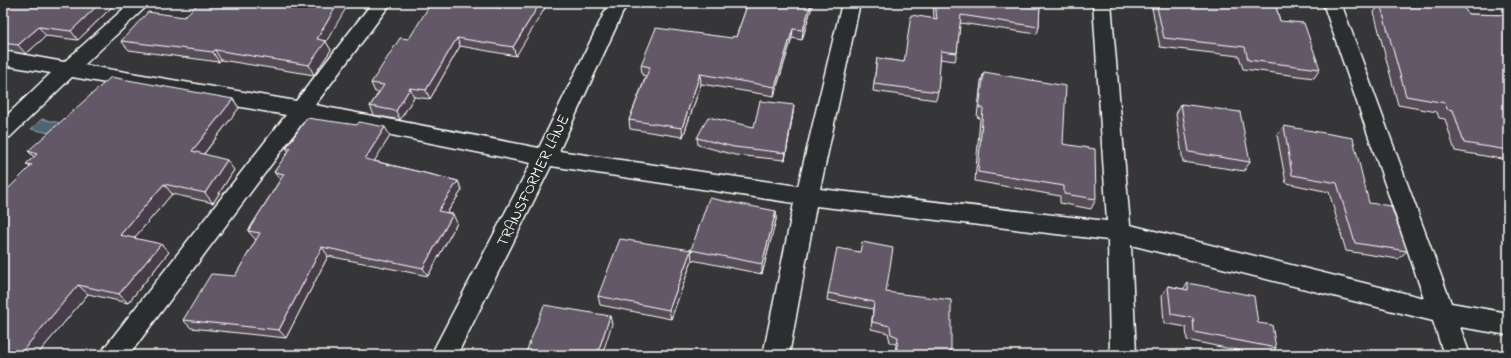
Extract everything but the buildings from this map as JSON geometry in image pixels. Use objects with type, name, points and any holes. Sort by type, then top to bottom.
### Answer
[{"type":"street","points":[[3,131],[68,69],[142,3]]},
{"type":"street","points":[[114,355],[382,3]]},
{"type":"street","name":"TRANSFORMER LANE","points":[[444,355],[545,157],[618,3]]},
{"type":"street","points":[[776,355],[807,196],[850,3]]},
{"type":"street","points":[[1102,3],[1119,232],[1123,355]]},
{"type":"street","points":[[1332,3],[1457,355]]},
{"type":"street","points":[[3,58],[302,110],[545,157],[807,196],[1119,232],[1443,313],[1508,324]]},
{"type":"water","points":[[42,119],[65,124],[54,134],[31,129]]}]
